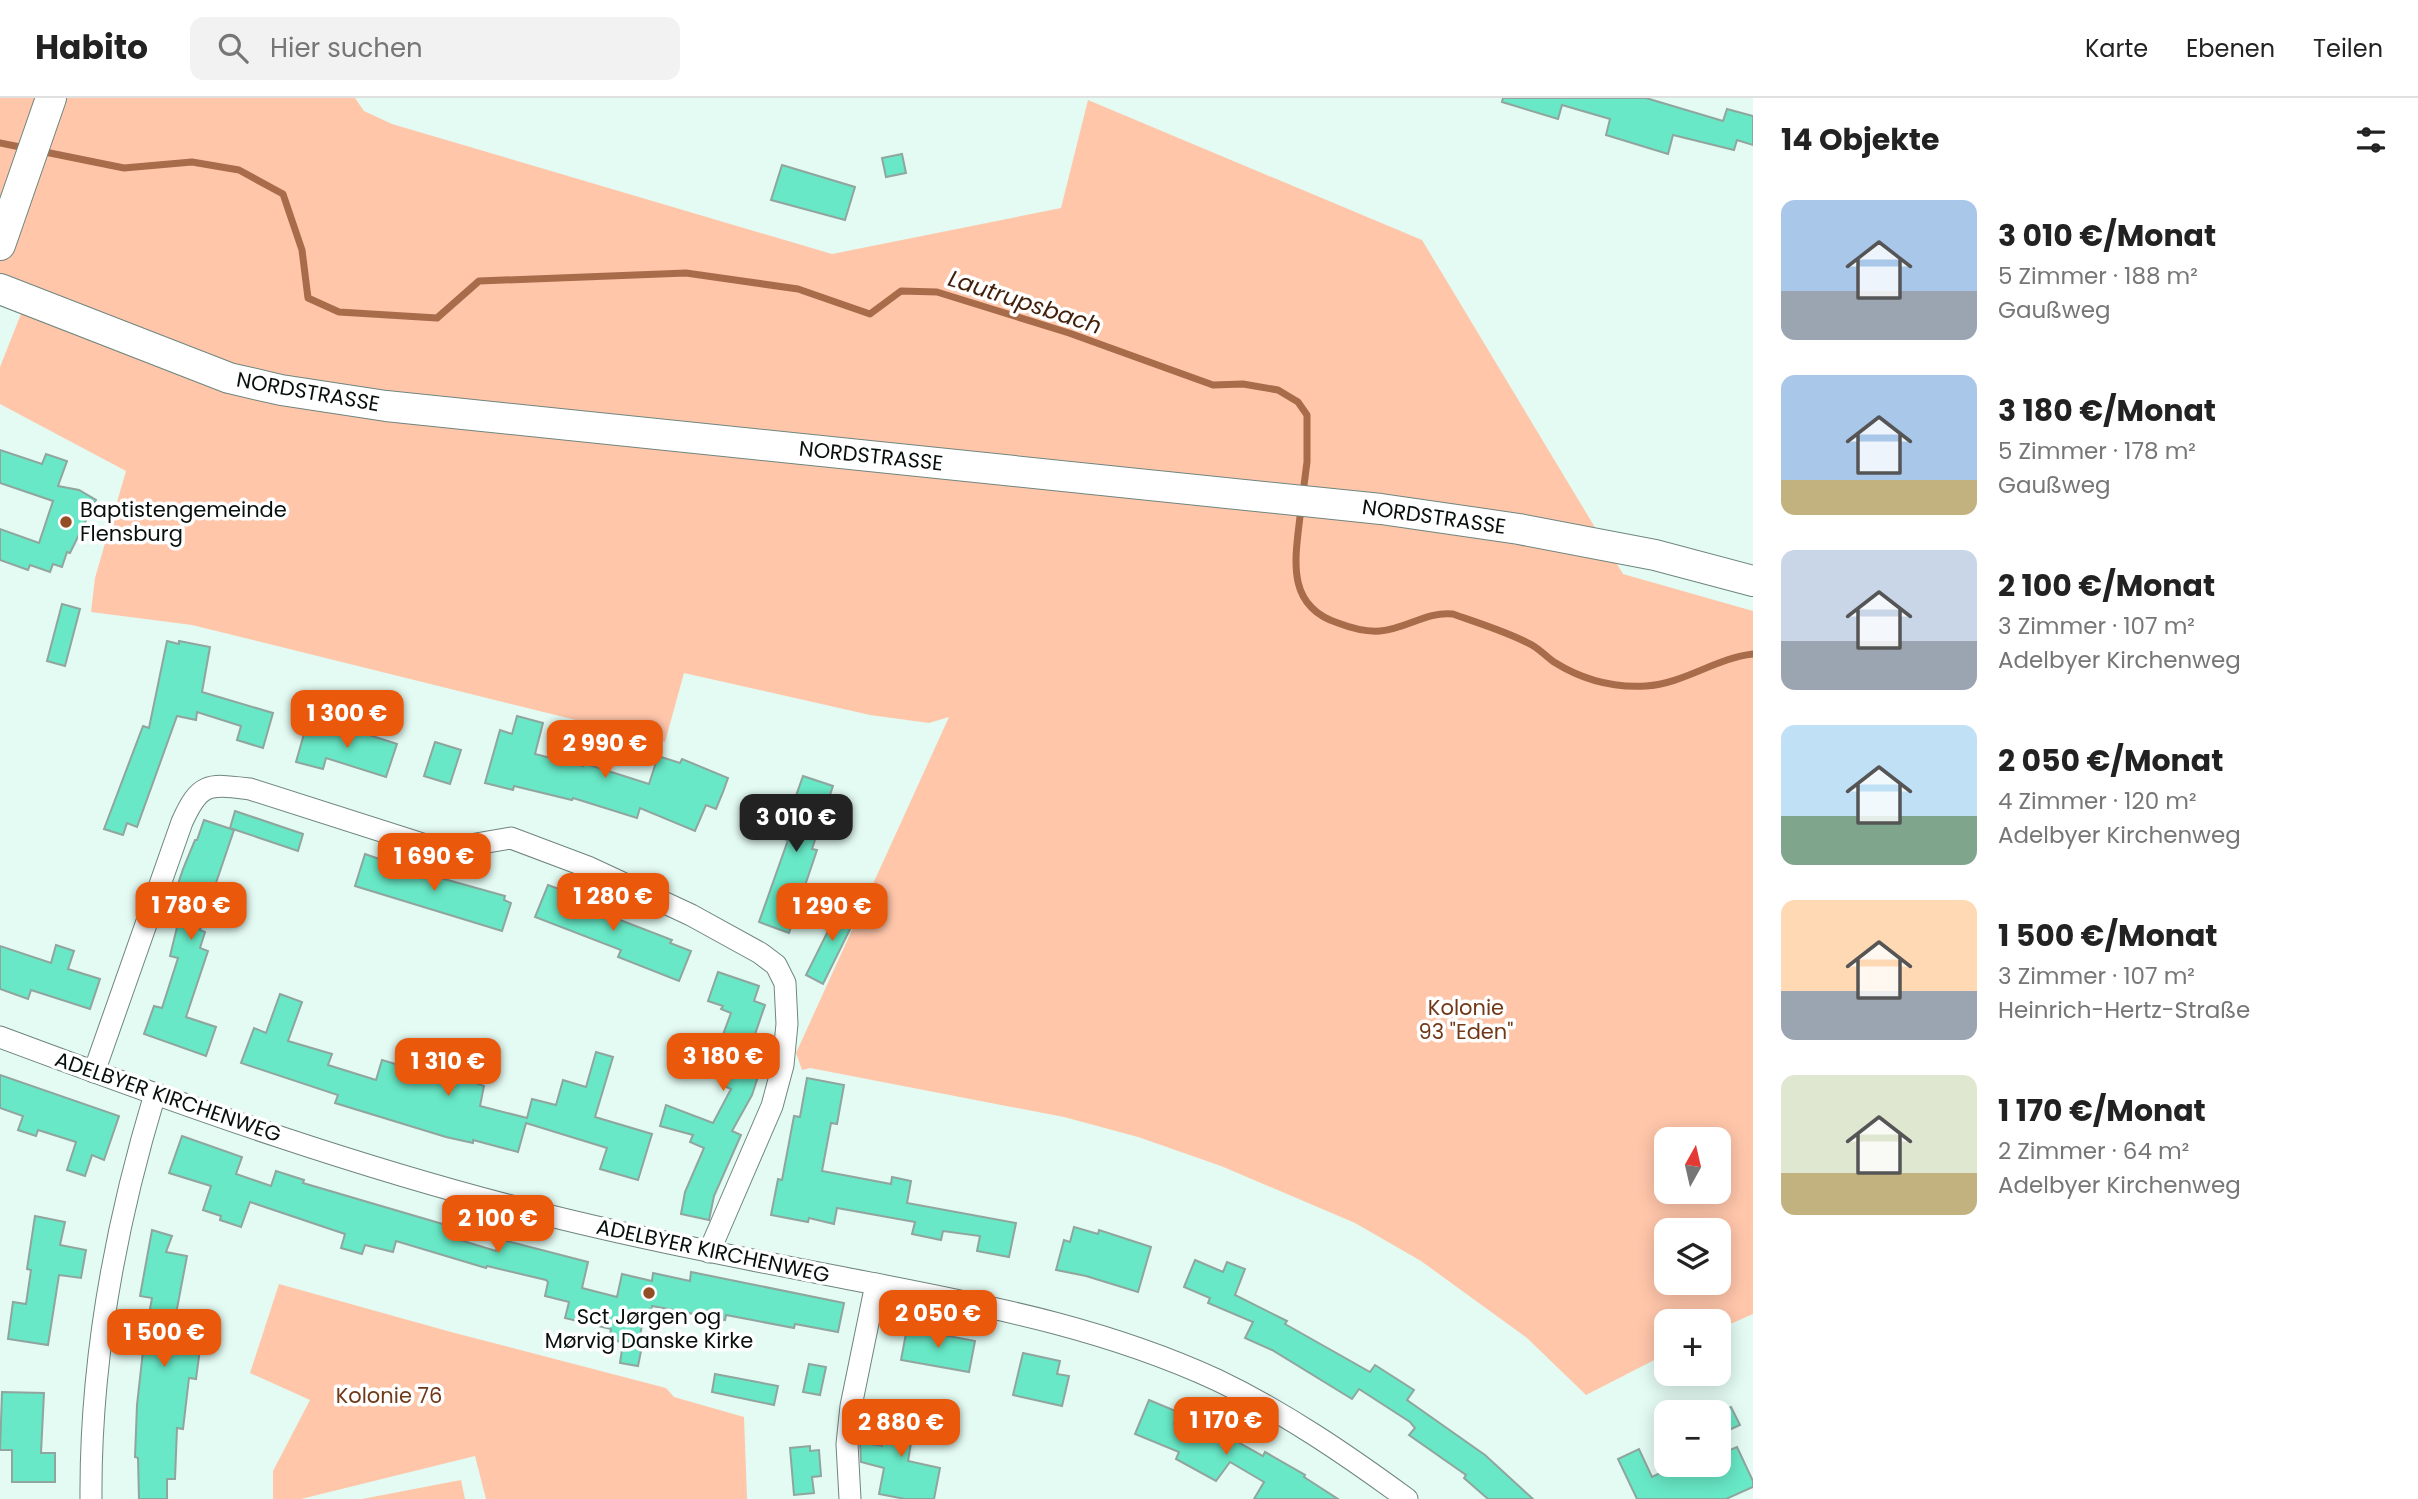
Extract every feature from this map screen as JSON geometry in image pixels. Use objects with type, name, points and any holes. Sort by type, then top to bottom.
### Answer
[{"type":"main road","points":[[0,245],[49,106]]},
{"type":"main road","name":"NORDSTRASSE","points":[[0,289],[229,378],[281,390],[386,406],[1381,509],[1518,529],[1655,555],[1753,581]]},
{"type":"street","points":[[94,1072],[182,822],[191,802],[204,788],[222,786],[250,789],[441,850],[511,838],[588,867],[691,915],[760,953],[776,965],[785,983],[787,1024],[783,1065],[772,1106],[709,1252]]},
{"type":"street","name":"ADELBYER KIRCHENWEG","points":[[0,1037],[155,1094],[378,1169],[561,1219],[709,1252],[1051,1321],[1148,1353],[1216,1380],[1275,1411],[1350,1457],[1407,1499]]},
{"type":"street","points":[[91,1499],[90,1446],[105,1302],[134,1162],[155,1094]]},
{"type":"street","points":[[850,1499],[847,1444],[851,1406],[876,1284]]},
{"type":"green space","name":"Kolonie 93 \"Eden\"","points":[[0,98],[355,98],[364,111],[392,124],[832,254],[1061,208],[1088,100],[1422,240],[1623,574],[1753,611],[1753,1314],[1731,1324],[1731,1309],[1654,1309],[1654,1360],[1586,1395],[1527,1338],[1421,1261],[1355,1223],[1221,1166],[1138,1137],[1064,1117],[810,1068],[802,1070],[796,1053],[949,717],[929,723],[870,715],[684,673],[665,742],[192,625],[91,612],[95,578],[126,471],[0,404],[0,367],[30,291],[0,280]]},
{"type":"green space","name":"Kolonie 76","points":[[279,1284],[666,1388],[674,1397],[744,1417],[747,1499],[486,1499],[475,1456],[301,1499],[273,1499],[273,1471],[310,1400],[250,1373]]},
{"type":"green space","points":[[461,1480],[465,1499],[362,1499]]},
{"type":"building","points":[[1503,98],[1646,98],[1723,121],[1727,109],[1753,116],[1753,145],[1737,140],[1734,150],[1673,135],[1668,154],[1606,135],[1610,119],[1562,105],[1558,119],[1502,102]]},
{"type":"building","points":[[902,154],[906,173],[886,177],[882,158]]},
{"type":"building","points":[[782,165],[855,187],[845,220],[771,200]]},
{"type":"building","points":[[0,450],[42,464],[46,454],[67,461],[58,486],[79,490],[96,500],[70,553],[67,552],[62,567],[53,564],[50,572],[30,565],[28,570],[0,560],[0,529],[39,543],[53,501],[0,483]]},
{"type":"building","points":[[62,604],[80,609],[65,666],[47,661]]},
{"type":"building","points":[[167,641],[210,647],[202,692],[273,713],[263,748],[237,740],[241,726],[197,712],[196,720],[177,716],[137,827],[127,823],[123,835],[104,829],[143,726],[149,728]]},
{"type":"building","points":[[517,716],[543,723],[535,754],[583,766],[583,763],[649,784],[658,756],[680,763],[682,759],[728,778],[716,809],[706,805],[695,831],[640,808],[637,818],[573,798],[572,800],[514,786],[513,790],[485,783],[500,730],[512,734]]},
{"type":"building","points":[[338,725],[397,744],[386,777],[326,758],[323,769],[296,762],[306,727],[335,735]]},
{"type":"building","points":[[435,742],[461,750],[450,784],[424,776]]},
{"type":"building","points":[[803,776],[833,786],[812,849],[817,850],[789,933],[759,922],[788,840],[781,838]]},
{"type":"building","points":[[235,811],[303,834],[298,851],[230,828]]},
{"type":"building","points":[[204,820],[234,830],[200,930],[205,932],[200,948],[208,951],[186,1017],[216,1027],[206,1056],[144,1034],[154,1006],[162,1008],[178,958],[170,956],[178,923],[171,921],[174,912],[169,911]]},
{"type":"building","points":[[365,854],[505,896],[504,900],[511,903],[502,931],[355,886]]},
{"type":"building","points":[[548,885],[589,900],[588,903],[608,911],[607,915],[672,940],[670,943],[691,951],[679,981],[618,957],[621,950],[535,917]]},
{"type":"building","points":[[842,903],[859,911],[823,984],[806,975]]},
{"type":"building","points":[[56,945],[74,951],[68,969],[100,979],[90,1009],[31,990],[28,999],[0,989],[0,946],[51,963]]},
{"type":"building","points":[[718,972],[759,986],[754,1001],[765,1005],[750,1049],[765,1055],[752,1095],[732,1131],[741,1135],[714,1196],[709,1220],[681,1214],[685,1192],[704,1148],[690,1142],[693,1135],[660,1126],[666,1105],[713,1123],[731,1089],[724,1086],[728,1077],[711,1067],[731,1013],[721,1009],[723,1006],[708,1001]]},
{"type":"building","points":[[280,994],[302,1002],[288,1041],[332,1054],[328,1065],[376,1080],[382,1060],[453,1081],[476,1083],[484,1086],[480,1106],[527,1118],[532,1099],[556,1105],[563,1080],[586,1087],[596,1052],[613,1057],[595,1117],[652,1134],[638,1180],[600,1169],[607,1148],[526,1123],[518,1152],[473,1140],[473,1143],[335,1103],[338,1095],[241,1063],[254,1028],[266,1033]]},
{"type":"building","points":[[0,1075],[119,1116],[104,1160],[92,1155],[85,1176],[67,1170],[76,1142],[38,1130],[36,1136],[18,1130],[23,1116],[0,1108]]},
{"type":"building","points":[[807,1078],[844,1085],[837,1124],[831,1123],[822,1171],[891,1184],[892,1177],[911,1181],[907,1203],[1016,1223],[1009,1257],[977,1251],[980,1236],[943,1231],[941,1240],[912,1234],[915,1222],[837,1208],[834,1224],[809,1218],[808,1222],[771,1215],[778,1179],[782,1180],[794,1116],[800,1117]]},
{"type":"building","points":[[182,1136],[242,1157],[236,1174],[271,1186],[276,1171],[304,1180],[303,1183],[463,1230],[460,1240],[496,1251],[499,1239],[588,1262],[582,1288],[617,1297],[622,1274],[652,1281],[653,1273],[690,1281],[691,1272],[844,1303],[838,1332],[795,1324],[794,1328],[726,1315],[725,1320],[652,1306],[651,1312],[645,1311],[638,1345],[642,1346],[638,1366],[620,1363],[623,1343],[633,1345],[609,1339],[611,1329],[565,1318],[569,1302],[545,1296],[548,1282],[546,1280],[487,1266],[486,1268],[396,1241],[393,1252],[365,1245],[362,1254],[341,1248],[345,1234],[250,1202],[241,1227],[220,1220],[221,1216],[203,1210],[211,1186],[169,1173]]},
{"type":"building","points":[[35,1216],[65,1222],[60,1245],[86,1250],[81,1278],[59,1275],[48,1345],[8,1339],[13,1302],[26,1304],[31,1270],[27,1269]]},
{"type":"building","points":[[1074,1227],[1098,1234],[1099,1230],[1151,1247],[1138,1292],[1056,1270],[1064,1240],[1070,1242]]},
{"type":"building","points":[[152,1230],[172,1236],[166,1252],[187,1256],[176,1314],[204,1319],[196,1379],[189,1378],[183,1429],[177,1428],[175,1479],[167,1479],[167,1499],[139,1499],[138,1458],[135,1457],[137,1405],[152,1298],[140,1296]]},
{"type":"building","points":[[1195,1260],[1223,1272],[1227,1262],[1245,1269],[1235,1295],[1287,1321],[1285,1324],[1370,1372],[1375,1365],[1414,1390],[1407,1400],[1485,1455],[1533,1499],[1488,1499],[1464,1478],[1466,1475],[1409,1435],[1415,1428],[1410,1422],[1359,1389],[1352,1399],[1272,1350],[1245,1338],[1253,1322],[1208,1303],[1210,1298],[1184,1287]]},
{"type":"building","points":[[907,1328],[975,1341],[969,1372],[901,1360]]},
{"type":"building","points":[[1023,1353],[1060,1361],[1057,1374],[1069,1376],[1062,1406],[1013,1395]]},
{"type":"building","points":[[809,1364],[826,1367],[820,1395],[803,1392]]},
{"type":"building","points":[[715,1374],[778,1386],[774,1405],[712,1392]]},
{"type":"building","points":[[2,1392],[44,1393],[41,1453],[55,1453],[55,1482],[12,1482],[12,1450],[0,1450]]},
{"type":"building","points":[[1149,1400],[1178,1412],[1174,1424],[1208,1437],[1213,1428],[1263,1456],[1265,1452],[1305,1475],[1304,1477],[1338,1499],[1254,1499],[1264,1482],[1230,1462],[1216,1481],[1176,1459],[1179,1452],[1135,1434]]},
{"type":"building","points":[[890,1403],[917,1408],[908,1461],[940,1468],[934,1499],[905,1499],[879,1494],[884,1468],[861,1462],[860,1442],[882,1446]]},
{"type":"building","points":[[1731,1407],[1740,1425],[1731,1429]]},
{"type":"building","points":[[810,1446],[810,1451],[819,1450],[821,1476],[812,1477],[814,1493],[794,1495],[790,1448]]},
{"type":"building","points":[[1737,1447],[1753,1481],[1753,1487],[1726,1499],[1637,1499],[1618,1459],[1639,1449],[1652,1477],[1731,1477],[1731,1450]]},
{"type":"waterway","name":"Lautrupsbach","points":[[0,143],[25,148]]},
{"type":"waterway","name":"Lautrupsbach","points":[[40,151],[124,168],[192,162],[239,170],[283,194],[302,250],[308,298],[339,312],[437,318],[479,281],[686,273],[798,289],[870,314],[901,291],[937,292],[1069,333],[1213,385],[1243,384],[1278,390],[1298,402],[1307,415],[1307,462],[1303,493]]},
{"type":"waterway","name":"Lautrupsbach","points":[[1301,508],[1296,560],[1301,591],[1308,604],[1320,615],[1338,623],[1380,631],[1434,615],[1453,614],[1519,639],[1575,673],[1622,685],[1646,686],[1673,681],[1726,660],[1753,654]]},
{"type":"place","name":"Baptistengemeinde Flensburg","points":[[66,522]]},
{"type":"place","name":"Sct Jørgen og Mørvig Danske Kirke","points":[[649,1293]]}]
